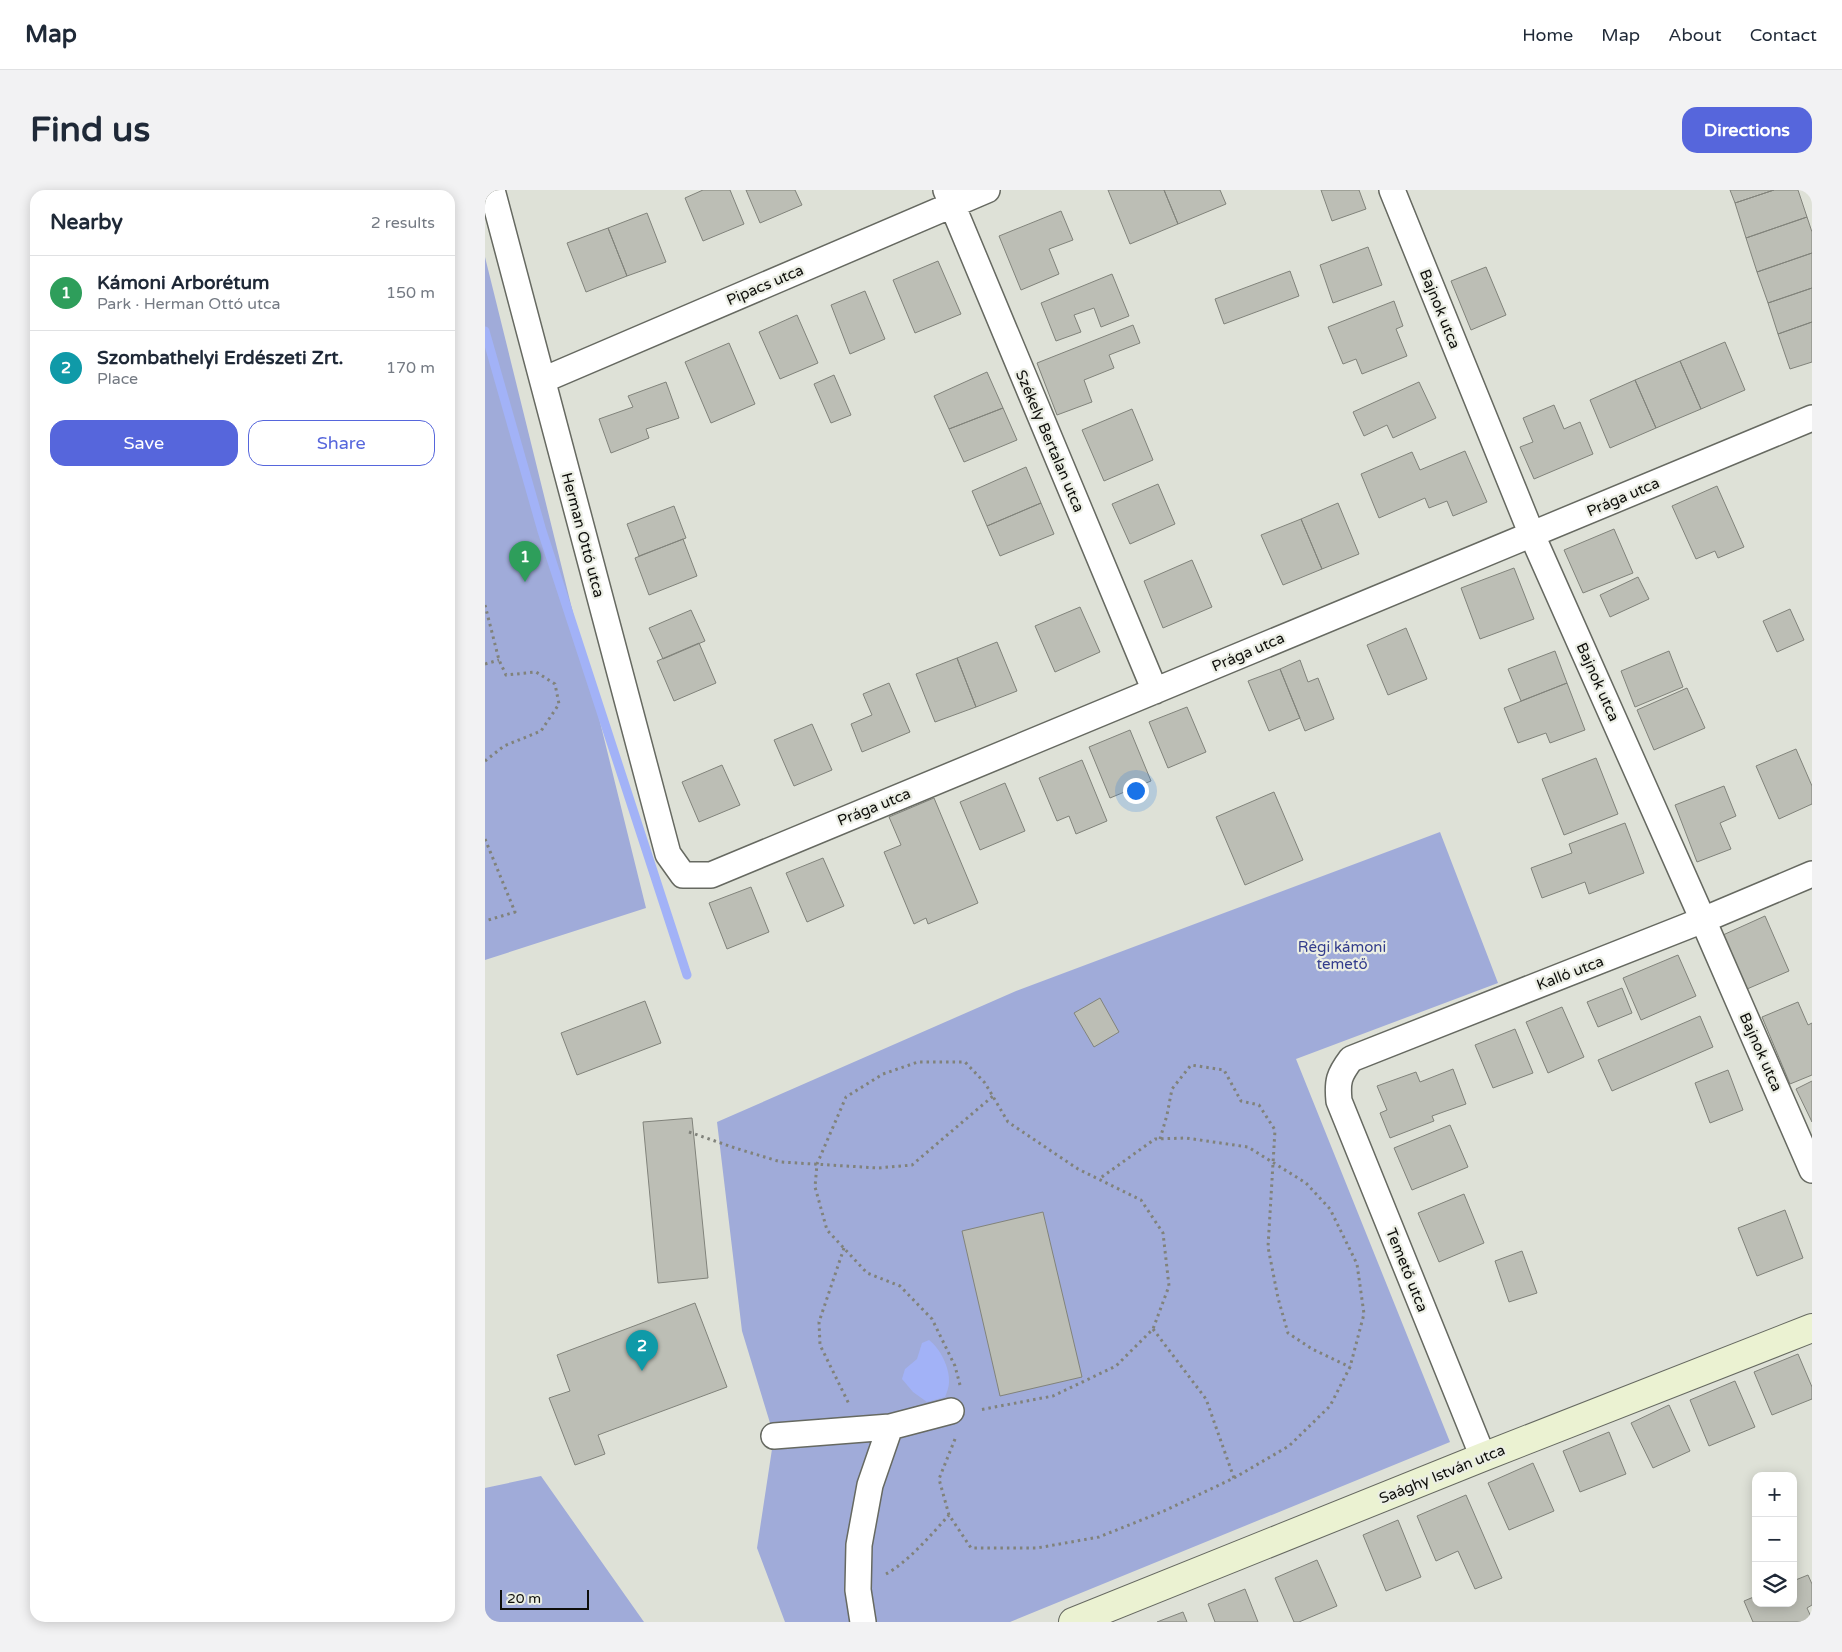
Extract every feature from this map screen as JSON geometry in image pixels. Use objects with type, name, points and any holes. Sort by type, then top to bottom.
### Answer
[{"type":"street","name":"Herman Ottó utca","points":[[492,190],[668,854],[683,875]]},
{"type":"street","name":"Pipacs utca","points":[[543,380],[949,197],[987,190]]},
{"type":"street","name":"Bajnok utca","points":[[1392,190],[1532,535],[1812,1170]]},
{"type":"street","name":"Székely Bertalan utca","points":[[949,197],[1155,691]]},
{"type":"street","name":"Prága utca","points":[[683,875],[711,875],[1812,418]]},
{"type":"street","name":"Kalló utca","points":[[1338,1080],[1351,1059],[1703,920],[1812,874]]},
{"type":"street","name":"Temető utca","points":[[1338,1080],[1339,1101],[1483,1457]]},
{"type":"street","name":"Saághy István utca","points":[[1073,1622],[1483,1457],[1812,1328]]},
{"type":"street","points":[[774,1436],[890,1427],[958,1411]]},
{"type":"street","points":[[863,1622],[858,1590],[859,1545],[870,1485],[890,1427]]},
{"type":"path","points":[[485,605],[499,660],[506,674],[536,672],[555,684],[559,704],[541,731],[504,746],[485,761]]},
{"type":"path","points":[[485,664],[499,660]]},
{"type":"path","points":[[485,839],[515,912],[485,921]]},
{"type":"path","points":[[958,1411],[989,1409],[1053,1396],[1116,1366],[1153,1329],[1169,1286],[1163,1233],[1141,1200],[1078,1169],[1008,1122],[985,1083],[965,1062],[918,1062],[883,1074],[846,1097],[817,1164],[815,1187],[827,1230],[867,1274],[900,1286],[932,1319],[955,1366],[958,1411],[939,1479],[949,1515],[971,1548],[1037,1548],[1099,1537],[1164,1511],[1234,1478],[1289,1446],[1330,1406],[1350,1368],[1364,1314],[1357,1264],[1330,1209],[1306,1183],[1248,1148],[1186,1138],[1155,1139],[1099,1179]]},
{"type":"path","points":[[1160,1139],[1172,1089],[1191,1065],[1224,1070],[1241,1101],[1259,1105],[1275,1130],[1268,1247],[1278,1298],[1288,1334],[1312,1349],[1350,1368]]},
{"type":"path","points":[[689,1132],[781,1162],[877,1168],[912,1165],[993,1096]]},
{"type":"path","points":[[844,1248],[819,1322],[819,1345],[852,1410],[853,1430]]},
{"type":"path","points":[[1153,1329],[1206,1399],[1234,1478]]},
{"type":"path","points":[[858,1590],[894,1570],[949,1515]]},
{"type":"green space","points":[[485,257],[646,908],[485,960]]},
{"type":"green space","name":"Régi kámoni temető","points":[[1440,832],[1498,983],[1296,1059],[1450,1442],[1010,1622],[785,1622],[757,1548],[774,1436],[742,1331],[717,1122],[1016,991]]},
{"type":"green space","points":[[541,1476],[644,1622],[485,1622],[485,1488]]},
{"type":"shaded area","points":[[929,1340],[937,1348],[943,1359],[948,1371],[949,1382],[945,1397],[927,1402],[913,1392],[902,1379],[905,1369],[917,1359],[922,1343]]},
{"type":"building","points":[[703,190],[730,190],[744,224],[703,241],[685,198]]},
{"type":"building","points":[[746,190],[795,190],[802,205],[760,223]]},
{"type":"building","points":[[1108,190],[1164,190],[1178,224],[1130,244]]},
{"type":"building","points":[[1164,190],[1220,190],[1226,204],[1178,224]]},
{"type":"building","points":[[1321,190],[1359,190],[1366,209],[1332,221]]},
{"type":"building","points":[[1730,190],[1774,190],[1735,203]]},
{"type":"building","points":[[1774,190],[1798,190],[1807,217],[1746,238],[1735,203]]},
{"type":"building","points":[[1061,211],[1073,240],[1049,249],[1059,274],[1021,290],[999,236]]},
{"type":"building","points":[[647,213],[666,262],[627,276],[608,228]]},
{"type":"building","points":[[1807,217],[1812,232],[1812,253],[1757,272],[1746,238]]},
{"type":"building","points":[[608,228],[627,276],[586,292],[567,243]]},
{"type":"building","points":[[1368,247],[1382,285],[1333,303],[1320,265]]},
{"type":"building","points":[[1812,253],[1812,288],[1768,303],[1757,272]]},
{"type":"building","points":[[938,261],[961,314],[915,333],[893,280]]},
{"type":"building","points":[[1486,267],[1506,315],[1471,330],[1451,281]]},
{"type":"building","points":[[1290,271],[1299,296],[1224,324],[1215,299]]},
{"type":"building","points":[[1112,274],[1129,316],[1101,327],[1094,308],[1074,315],[1081,332],[1056,341],[1041,303]]},
{"type":"building","points":[[1812,288],[1812,322],[1778,334],[1768,303]]},
{"type":"building","points":[[865,291],[885,339],[850,354],[831,305]]},
{"type":"building","points":[[1394,301],[1403,326],[1396,329],[1407,356],[1362,374],[1356,359],[1343,364],[1328,327]]},
{"type":"building","points":[[797,315],[818,363],[780,379],[759,332]]},
{"type":"building","points":[[1812,322],[1812,362],[1790,369],[1778,334]]},
{"type":"building","points":[[1133,325],[1140,343],[1109,355],[1114,368],[1084,380],[1092,402],[1057,415],[1037,363]]},
{"type":"building","points":[[1725,342],[1745,390],[1701,409],[1680,361]]},
{"type":"building","points":[[729,343],[755,404],[711,423],[685,362]]},
{"type":"building","points":[[1680,361],[1701,409],[1656,428],[1635,380]]},
{"type":"building","points":[[987,372],[1003,408],[949,429],[934,396]]},
{"type":"building","points":[[834,375],[851,415],[831,423],[814,384]]},
{"type":"building","points":[[1635,380],[1656,428],[1610,448],[1590,400]]},
{"type":"building","points":[[666,382],[679,418],[646,429],[649,438],[611,453],[599,419],[633,407],[628,396]]},
{"type":"building","points":[[1419,382],[1436,418],[1393,438],[1387,425],[1364,436],[1353,412]]},
{"type":"building","points":[[1554,405],[1564,429],[1580,422],[1593,454],[1534,479],[1520,447],[1533,442],[1523,418]]},
{"type":"building","points":[[1003,408],[1017,440],[964,462],[949,429]]},
{"type":"building","points":[[1132,409],[1153,460],[1104,481],[1082,430]]},
{"type":"building","points":[[1465,451],[1487,502],[1453,516],[1447,501],[1429,508],[1425,498],[1379,518],[1361,474],[1412,452],[1420,470]]},
{"type":"building","points":[[1026,467],[1041,503],[987,526],[972,491]]},
{"type":"building","points":[[1158,484],[1175,524],[1130,544],[1112,504]]},
{"type":"building","points":[[1717,486],[1744,547],[1718,558],[1715,551],[1696,559],[1672,506]]},
{"type":"building","points":[[1041,503],[1054,534],[1000,556],[987,526]]},
{"type":"building","points":[[1338,503],[1359,554],[1322,569],[1301,519]]},
{"type":"building","points":[[674,506],[686,538],[639,556],[627,524]]},
{"type":"building","points":[[1301,519],[1322,569],[1283,585],[1261,535]]},
{"type":"building","points":[[1614,529],[1633,573],[1583,593],[1564,550]]},
{"type":"building","points":[[683,539],[697,576],[649,595],[635,558]]},
{"type":"building","points":[[1192,560],[1212,607],[1163,628],[1144,581]]},
{"type":"building","points":[[1514,568],[1534,619],[1480,639],[1461,588]]},
{"type":"building","points":[[1638,577],[1649,599],[1610,617],[1600,595]]},
{"type":"building","points":[[1080,607],[1100,652],[1055,672],[1035,626]]},
{"type":"building","points":[[1790,609],[1804,640],[1777,652],[1763,621]]},
{"type":"building","points":[[691,610],[705,641],[663,659],[649,628]]},
{"type":"building","points":[[1406,628],[1427,679],[1388,695],[1367,645]]},
{"type":"building","points":[[997,642],[1017,691],[976,707],[957,658]]},
{"type":"building","points":[[699,643],[716,683],[674,701],[657,661]]},
{"type":"building","points":[[1555,651],[1567,683],[1521,701],[1508,669]]},
{"type":"building","points":[[1669,651],[1683,687],[1635,707],[1621,671]]},
{"type":"building","points":[[957,658],[976,707],[935,722],[916,674]]},
{"type":"building","points":[[1300,660],[1308,682],[1318,678],[1334,719],[1305,731],[1280,669]]},
{"type":"building","points":[[1280,669],[1300,718],[1269,731],[1248,681]]},
{"type":"building","points":[[889,683],[910,732],[862,752],[851,724],[872,715],[863,694]]},
{"type":"building","points":[[1567,683],[1585,730],[1550,743],[1546,733],[1518,743],[1504,708]]},
{"type":"building","points":[[1687,688],[1705,728],[1654,750],[1637,710]]},
{"type":"building","points":[[1187,707],[1206,752],[1168,768],[1149,722]]},
{"type":"building","points":[[812,724],[832,770],[794,786],[774,740]]},
{"type":"building","points":[[1130,730],[1151,781],[1110,798],[1089,747]]},
{"type":"building","points":[[1796,749],[1812,786],[1812,804],[1779,819],[1756,766]]},
{"type":"building","points":[[1596,758],[1618,814],[1564,835],[1542,779]]},
{"type":"building","points":[[1082,760],[1107,821],[1076,834],[1069,816],[1057,821],[1039,778]]},
{"type":"building","points":[[722,765],[740,805],[699,822],[682,782]]},
{"type":"building","points":[[1005,783],[1025,831],[980,850],[960,802]]},
{"type":"building","points":[[1724,786],[1736,816],[1720,823],[1731,849],[1697,862],[1675,805]]},
{"type":"building","points":[[1274,792],[1303,860],[1245,885],[1216,817]]},
{"type":"building","points":[[934,798],[978,903],[928,924],[926,918],[914,924],[884,852],[901,845],[889,817]]},
{"type":"building","points":[[1625,823],[1644,873],[1589,894],[1585,882],[1542,898],[1531,868],[1572,853],[1569,844]]},
{"type":"building","points":[[823,858],[844,906],[807,922],[786,873]]},
{"type":"building","points":[[751,887],[769,932],[727,949],[709,903]]},
{"type":"building","points":[[1765,916],[1789,971],[1747,989],[1723,935]]},
{"type":"building","points":[[1678,955],[1696,996],[1641,1020],[1623,978]]},
{"type":"building","points":[[1622,988],[1632,1013],[1598,1027],[1587,1002]]},
{"type":"building","points":[[1100,998],[1119,1032],[1094,1047],[1074,1013]]},
{"type":"building","points":[[645,1001],[661,1043],[577,1075],[561,1033]]},
{"type":"building","points":[[1798,1002],[1808,1025],[1812,1023],[1812,1075],[1790,1084],[1762,1017]]},
{"type":"building","points":[[1562,1007],[1584,1057],[1548,1073],[1526,1022]]},
{"type":"building","points":[[1700,1016],[1713,1047],[1612,1091],[1598,1060]]},
{"type":"building","points":[[1515,1029],[1533,1073],[1493,1088],[1475,1045]]},
{"type":"building","points":[[1453,1069],[1466,1104],[1432,1116],[1434,1121],[1390,1138],[1380,1113],[1387,1110],[1377,1086],[1416,1072],[1420,1082]]},
{"type":"building","points":[[1728,1070],[1743,1110],[1710,1123],[1695,1083]]},
{"type":"building","points":[[1812,1081],[1812,1122],[1796,1089]]},
{"type":"building","points":[[692,1118],[708,1278],[658,1283],[643,1122]]},
{"type":"building","points":[[1450,1125],[1468,1167],[1412,1190],[1394,1148]]},
{"type":"building","points":[[1464,1194],[1484,1243],[1439,1262],[1418,1213]]},
{"type":"building","points":[[1785,1210],[1803,1258],[1757,1276],[1738,1228]]},
{"type":"building","points":[[1043,1212],[1082,1377],[1000,1396],[962,1231]]},
{"type":"building","points":[[1522,1251],[1537,1293],[1509,1302],[1495,1261]]},
{"type":"building","points":[[695,1303],[727,1387],[598,1435],[605,1454],[575,1465],[549,1398],[570,1391],[557,1355]]},
{"type":"building","points":[[1798,1354],[1812,1387],[1812,1399],[1772,1415],[1754,1372]]},
{"type":"building","points":[[1735,1381],[1755,1427],[1709,1446],[1690,1400]]},
{"type":"building","points":[[1669,1405],[1690,1451],[1653,1468],[1631,1423]]},
{"type":"building","points":[[1609,1432],[1626,1474],[1580,1492],[1563,1451]]},
{"type":"building","points":[[1533,1463],[1554,1511],[1509,1530],[1488,1483]]},
{"type":"building","points":[[1466,1495],[1502,1578],[1475,1589],[1458,1551],[1436,1561],[1417,1516]]},
{"type":"building","points":[[1398,1520],[1421,1577],[1386,1591],[1363,1535]]},
{"type":"building","points":[[1317,1560],[1337,1606],[1299,1622],[1294,1622],[1275,1578]]},
{"type":"building","points":[[1808,1575],[1812,1584],[1812,1605],[1807,1608],[1812,1619],[1806,1622],[1753,1622],[1744,1601],[1752,1598],[1752,1607],[1797,1607],[1797,1579]]},
{"type":"building","points":[[1245,1589],[1258,1622],[1215,1622],[1208,1604]]},
{"type":"building","points":[[1183,1612],[1187,1622],[1157,1622]]},
{"type":"waterway","points":[[485,331],[542,531],[687,975]]},
{"type":"place","name":"Kámoni Arborétum","points":[[525,582]]},
{"type":"place","name":"Szombathelyi Erdészeti Zrt.","points":[[642,1371]]}]
